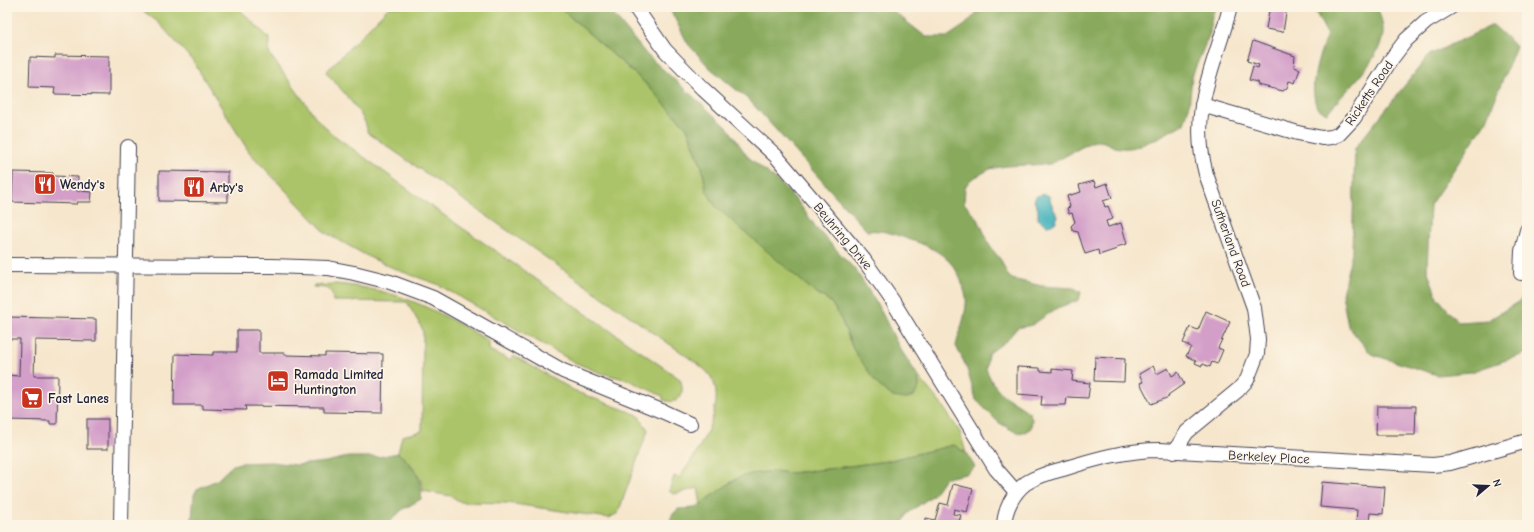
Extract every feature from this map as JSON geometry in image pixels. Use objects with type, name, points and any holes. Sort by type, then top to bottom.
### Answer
[{"type":"street","name":"Beuhring Drive","points":[[636,7],[665,50],[702,88],[776,156],[864,260],[892,300],[996,469],[1016,492]]},
{"type":"street","name":"Sutherland Road","points":[[1174,452],[1187,432],[1238,390],[1246,380],[1256,354],[1258,339],[1254,308],[1201,157],[1199,136],[1206,84],[1230,7]]},
{"type":"street","name":"Ricketts Road","points":[[1202,105],[1298,133],[1322,138],[1332,137],[1339,134],[1354,118],[1390,61],[1406,40],[1426,22],[1451,7]]},
{"type":"street","points":[[121,525],[128,147]]},
{"type":"street","points":[[1521,273],[1522,251],[1527,230]]},
{"type":"street","points":[[7,265],[126,267],[252,266],[328,268],[390,282],[433,298],[563,371],[690,424]]},
{"type":"street","name":"Berkeley Place","points":[[1016,492],[1026,484],[1043,475],[1110,455],[1144,450],[1433,465],[1450,463],[1527,442]]},
{"type":"street","points":[[1004,525],[1008,507],[1016,492]]},
{"type":"green space","points":[[138,7],[237,7],[270,39],[269,53],[317,119],[331,133],[435,209],[680,379],[682,389],[680,397],[673,401],[663,400],[663,396],[628,380],[601,373],[576,363],[437,284],[400,271],[371,258],[326,233],[249,152],[193,61],[158,22]]},
{"type":"green space","points":[[389,7],[559,7],[642,80],[687,128],[702,167],[707,190],[812,290],[831,302],[842,321],[853,349],[919,387],[918,376],[941,404],[960,432],[966,453],[953,445],[887,461],[790,473],[774,471],[751,474],[731,482],[701,505],[698,488],[674,494],[669,491],[674,476],[679,478],[694,456],[708,429],[716,401],[715,388],[711,377],[704,369],[688,357],[367,132],[366,126],[358,110],[326,72]]},
{"type":"green space","points":[[559,7],[606,7],[610,10],[646,54],[728,128],[747,156],[782,185],[798,202],[818,230],[857,272],[880,309],[899,347],[918,376],[919,387],[914,396],[904,399],[893,397],[877,384],[853,349],[842,321],[831,302],[812,290],[716,207],[706,190],[702,167],[687,128],[642,80]]},
{"type":"green space","points":[[669,7],[888,7],[926,37],[947,37],[965,25],[982,7],[1216,7],[1212,16],[1210,33],[1192,76],[1189,108],[1184,124],[1136,147],[1120,148],[1104,142],[1096,141],[1091,142],[1051,164],[1006,166],[990,169],[970,180],[965,187],[964,203],[978,219],[991,248],[1001,260],[1007,274],[1012,279],[1042,286],[1074,288],[1081,292],[1079,300],[1057,308],[1032,325],[1017,328],[1007,340],[988,354],[986,369],[992,382],[1003,395],[1029,412],[1032,419],[1031,428],[1025,432],[1017,433],[998,422],[976,400],[966,366],[956,346],[964,315],[966,300],[960,278],[950,262],[937,251],[920,243],[889,233],[867,231],[750,101],[710,68],[688,44]]},
{"type":"green space","points":[[1313,7],[1377,7],[1383,27],[1383,34],[1375,55],[1360,76],[1327,113],[1317,108],[1314,80],[1327,34]]},
{"type":"green space","points":[[1493,25],[1516,46],[1487,120],[1430,205],[1427,269],[1437,297],[1458,322],[1489,320],[1521,300],[1527,284],[1527,353],[1471,372],[1437,375],[1371,354],[1348,326],[1342,294],[1352,252],[1355,148],[1429,55]]},
{"type":"green space","points":[[335,284],[378,290],[415,302],[450,319],[487,340],[489,342],[489,350],[510,360],[513,356],[516,357],[577,392],[638,415],[648,430],[618,513],[609,518],[507,503],[461,502],[451,496],[423,491],[418,475],[406,460],[398,453],[402,436],[422,431],[423,330],[407,302],[333,301],[332,293],[327,288],[313,287],[314,285]]},
{"type":"green space","points":[[954,445],[966,453],[975,467],[966,474],[945,478],[933,495],[907,514],[902,525],[669,525],[672,515],[678,509],[695,508],[737,478],[751,474],[774,471],[790,473],[887,461]]},
{"type":"green space","points":[[398,453],[408,462],[419,479],[421,486],[421,499],[402,510],[387,525],[187,525],[192,518],[194,495],[197,489],[217,480],[233,465],[240,463],[271,462],[297,465],[326,462],[348,457],[378,457]]},
{"type":"water","points":[[1045,194],[1049,196],[1058,216],[1055,223],[1047,225],[1038,219],[1038,209],[1034,201],[1036,196]]},
{"type":"building","points":[[1259,7],[1287,7],[1283,32],[1266,29],[1269,11],[1259,9]]},
{"type":"building","points":[[1253,41],[1295,56],[1294,67],[1300,69],[1295,83],[1289,81],[1287,88],[1283,91],[1258,85],[1257,82],[1249,80],[1253,66],[1258,68],[1259,65],[1247,61]]},
{"type":"building","points":[[55,55],[109,56],[109,95],[54,94],[55,88],[29,87],[30,57],[55,58]]},
{"type":"building","name":"Arby's","points":[[159,171],[228,172],[228,202],[159,201]]},
{"type":"building","name":"Wendy's","points":[[13,172],[53,173],[53,176],[78,177],[77,191],[92,192],[91,202],[77,202],[77,204],[12,202]]},
{"type":"building","points":[[1094,181],[1096,187],[1107,183],[1112,198],[1103,201],[1105,207],[1108,206],[1113,219],[1106,221],[1108,227],[1121,223],[1127,244],[1116,247],[1117,249],[1099,255],[1098,250],[1085,254],[1078,232],[1073,231],[1071,226],[1075,222],[1072,213],[1069,214],[1067,208],[1070,207],[1067,196],[1081,192],[1079,185]]},
{"type":"building","points":[[1206,311],[1230,322],[1218,348],[1223,350],[1217,364],[1212,362],[1210,367],[1195,363],[1196,361],[1186,356],[1191,347],[1183,343],[1190,327],[1198,330]]},
{"type":"building","points":[[7,317],[96,319],[96,341],[35,340],[34,376],[58,376],[57,424],[50,424],[50,421],[7,420],[7,375],[19,376],[20,339],[7,339]]},
{"type":"building","name":"Ramada Limited Huntington","points":[[237,330],[259,330],[259,353],[325,356],[325,353],[383,354],[382,413],[324,412],[324,407],[245,406],[246,410],[203,409],[203,405],[174,405],[175,354],[213,355],[213,352],[237,352]]},
{"type":"building","points":[[1095,357],[1125,359],[1124,382],[1094,381]]},
{"type":"building","points":[[1153,366],[1157,374],[1168,368],[1172,376],[1178,372],[1184,384],[1168,395],[1169,397],[1151,404],[1140,383],[1143,382],[1139,374]]},
{"type":"building","points":[[1017,367],[1040,368],[1040,371],[1052,372],[1052,369],[1073,371],[1072,381],[1090,383],[1088,398],[1067,397],[1066,405],[1041,405],[1042,396],[1017,394]]},
{"type":"building","points":[[1377,406],[1416,406],[1415,435],[1376,435]]},
{"type":"building","points":[[87,419],[108,419],[108,449],[87,449]]},
{"type":"building","points":[[1322,482],[1385,487],[1383,514],[1370,513],[1369,523],[1356,522],[1357,510],[1320,507]]},
{"type":"building","points":[[953,484],[973,489],[967,512],[954,509],[953,514],[961,515],[958,525],[925,525],[926,518],[935,520],[940,503],[948,505]]},
{"type":"place","name":"Wendy's","points":[[45,184]]},
{"type":"place","name":"Arby's","points":[[194,187]]},
{"type":"place","name":"Ramada Limited Huntington","points":[[278,381]]},
{"type":"place","name":"Fast Lanes","points":[[32,398]]}]
